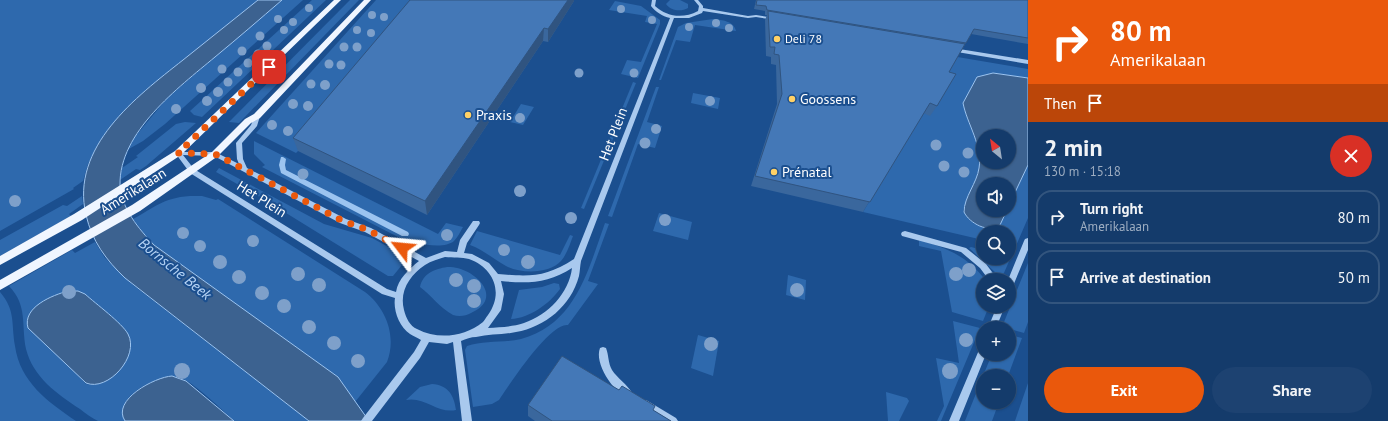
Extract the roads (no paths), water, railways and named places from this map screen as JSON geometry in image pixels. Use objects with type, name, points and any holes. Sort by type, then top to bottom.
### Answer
[{"type":"main road","name":"Amerikalaan","points":[[0,261],[78,217],[178,153],[338,0]]},
{"type":"main road","name":"Amerikalaan","points":[[0,285],[136,208],[215,154],[248,121],[257,116],[368,0]]},
{"type":"street","points":[[652,0],[656,9],[673,16],[693,16],[701,9]]},
{"type":"street","points":[[696,0],[701,4],[701,9]]},
{"type":"street","points":[[701,9],[748,17],[756,16],[780,20]]},
{"type":"street","name":"Het Plein","points":[[475,333],[521,328],[548,313],[559,304],[568,292],[574,280],[577,261],[673,16]]},
{"type":"street","points":[[948,49],[1028,62]]},
{"type":"street","name":"Het Plein","points":[[244,169],[240,159],[239,143],[254,126],[257,116]]},
{"type":"street","name":"Het Plein","points":[[178,153],[215,154],[343,221],[368,230],[425,261]]},
{"type":"street","name":"Het Plein","points":[[178,153],[192,171],[385,292],[398,296]]},
{"type":"street","points":[[460,254],[463,242],[476,223]]},
{"type":"street","points":[[905,234],[963,250],[983,266],[988,273]]},
{"type":"street","points":[[1014,273],[1028,241]]},
{"type":"street","points":[[460,254],[482,262],[497,277],[501,290],[500,305],[487,325],[475,333],[457,339],[436,340],[428,338],[413,330],[402,319],[398,305],[398,296],[405,278],[415,266],[437,256],[460,254]]},
{"type":"street","points":[[497,277],[527,280],[539,279],[561,272],[577,261]]},
{"type":"street","points":[[366,421],[417,355],[428,338]]},
{"type":"street","points":[[457,339],[466,421]]},
{"type":"street","points":[[603,351],[602,358],[611,376],[619,385],[636,399],[673,421]]},
{"type":"street","points":[[954,421],[979,361]]},
{"type":"water","name":"Bornsche Beek","points":[[258,0],[282,0],[168,97],[153,113],[140,129],[129,147],[122,166],[120,185],[121,194],[127,210],[132,218],[154,245],[338,377],[369,421],[309,421],[125,278],[106,257],[96,242],[86,215],[84,190],[88,167],[97,146],[111,126],[127,107],[146,90]]},
{"type":"water","points":[[993,73],[1028,78],[1028,165],[1016,190],[1016,177],[977,177],[979,169],[1016,169],[1016,129],[976,129],[976,140],[963,103],[977,77]]},
{"type":"water","points":[[976,179],[976,217],[1004,217],[1000,225],[978,225],[970,220],[964,212],[966,201]]},
{"type":"water","points":[[68,291],[78,291],[85,294],[115,319],[128,334],[131,343],[130,352],[126,362],[120,370],[104,382],[95,384],[86,383],[28,328],[27,321],[34,308],[47,299]]},
{"type":"water","points":[[172,376],[186,381],[234,421],[125,421],[122,413],[124,405],[129,398],[146,385],[156,380]]},
{"type":"waterway","points":[[283,159],[283,171],[405,234]]},
{"type":"place","name":"Deli 78","points":[[777,39]]},
{"type":"place","name":"Goossens","points":[[792,99]]},
{"type":"place","name":"Praxis","points":[[468,115]]},
{"type":"place","name":"Prénatal","points":[[774,172]]}]
